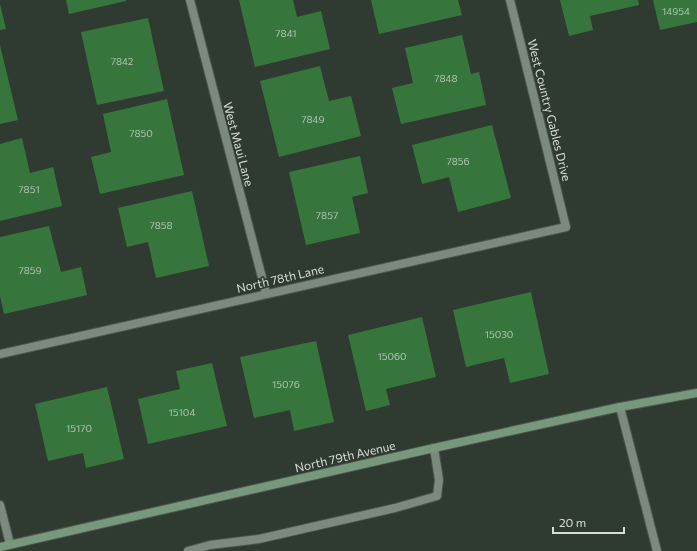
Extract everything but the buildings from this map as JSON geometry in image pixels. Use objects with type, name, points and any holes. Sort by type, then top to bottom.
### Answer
[{"type":"street","name":"West Maui Lane","points":[[190,0],[266,293]]},
{"type":"street","name":"West Country Gables Drive","points":[[510,0],[566,227]]},
{"type":"street","name":"North 78th Lane","points":[[0,354],[266,293],[566,227]]},
{"type":"street","name":"North 79th Avenue","points":[[0,547],[434,448],[697,393]]},
{"type":"street","points":[[620,408],[656,551]]},
{"type":"street","points":[[188,551],[259,539],[394,508],[437,496],[439,480],[434,448]]},
{"type":"street","points":[[0,505],[10,544]]}]
